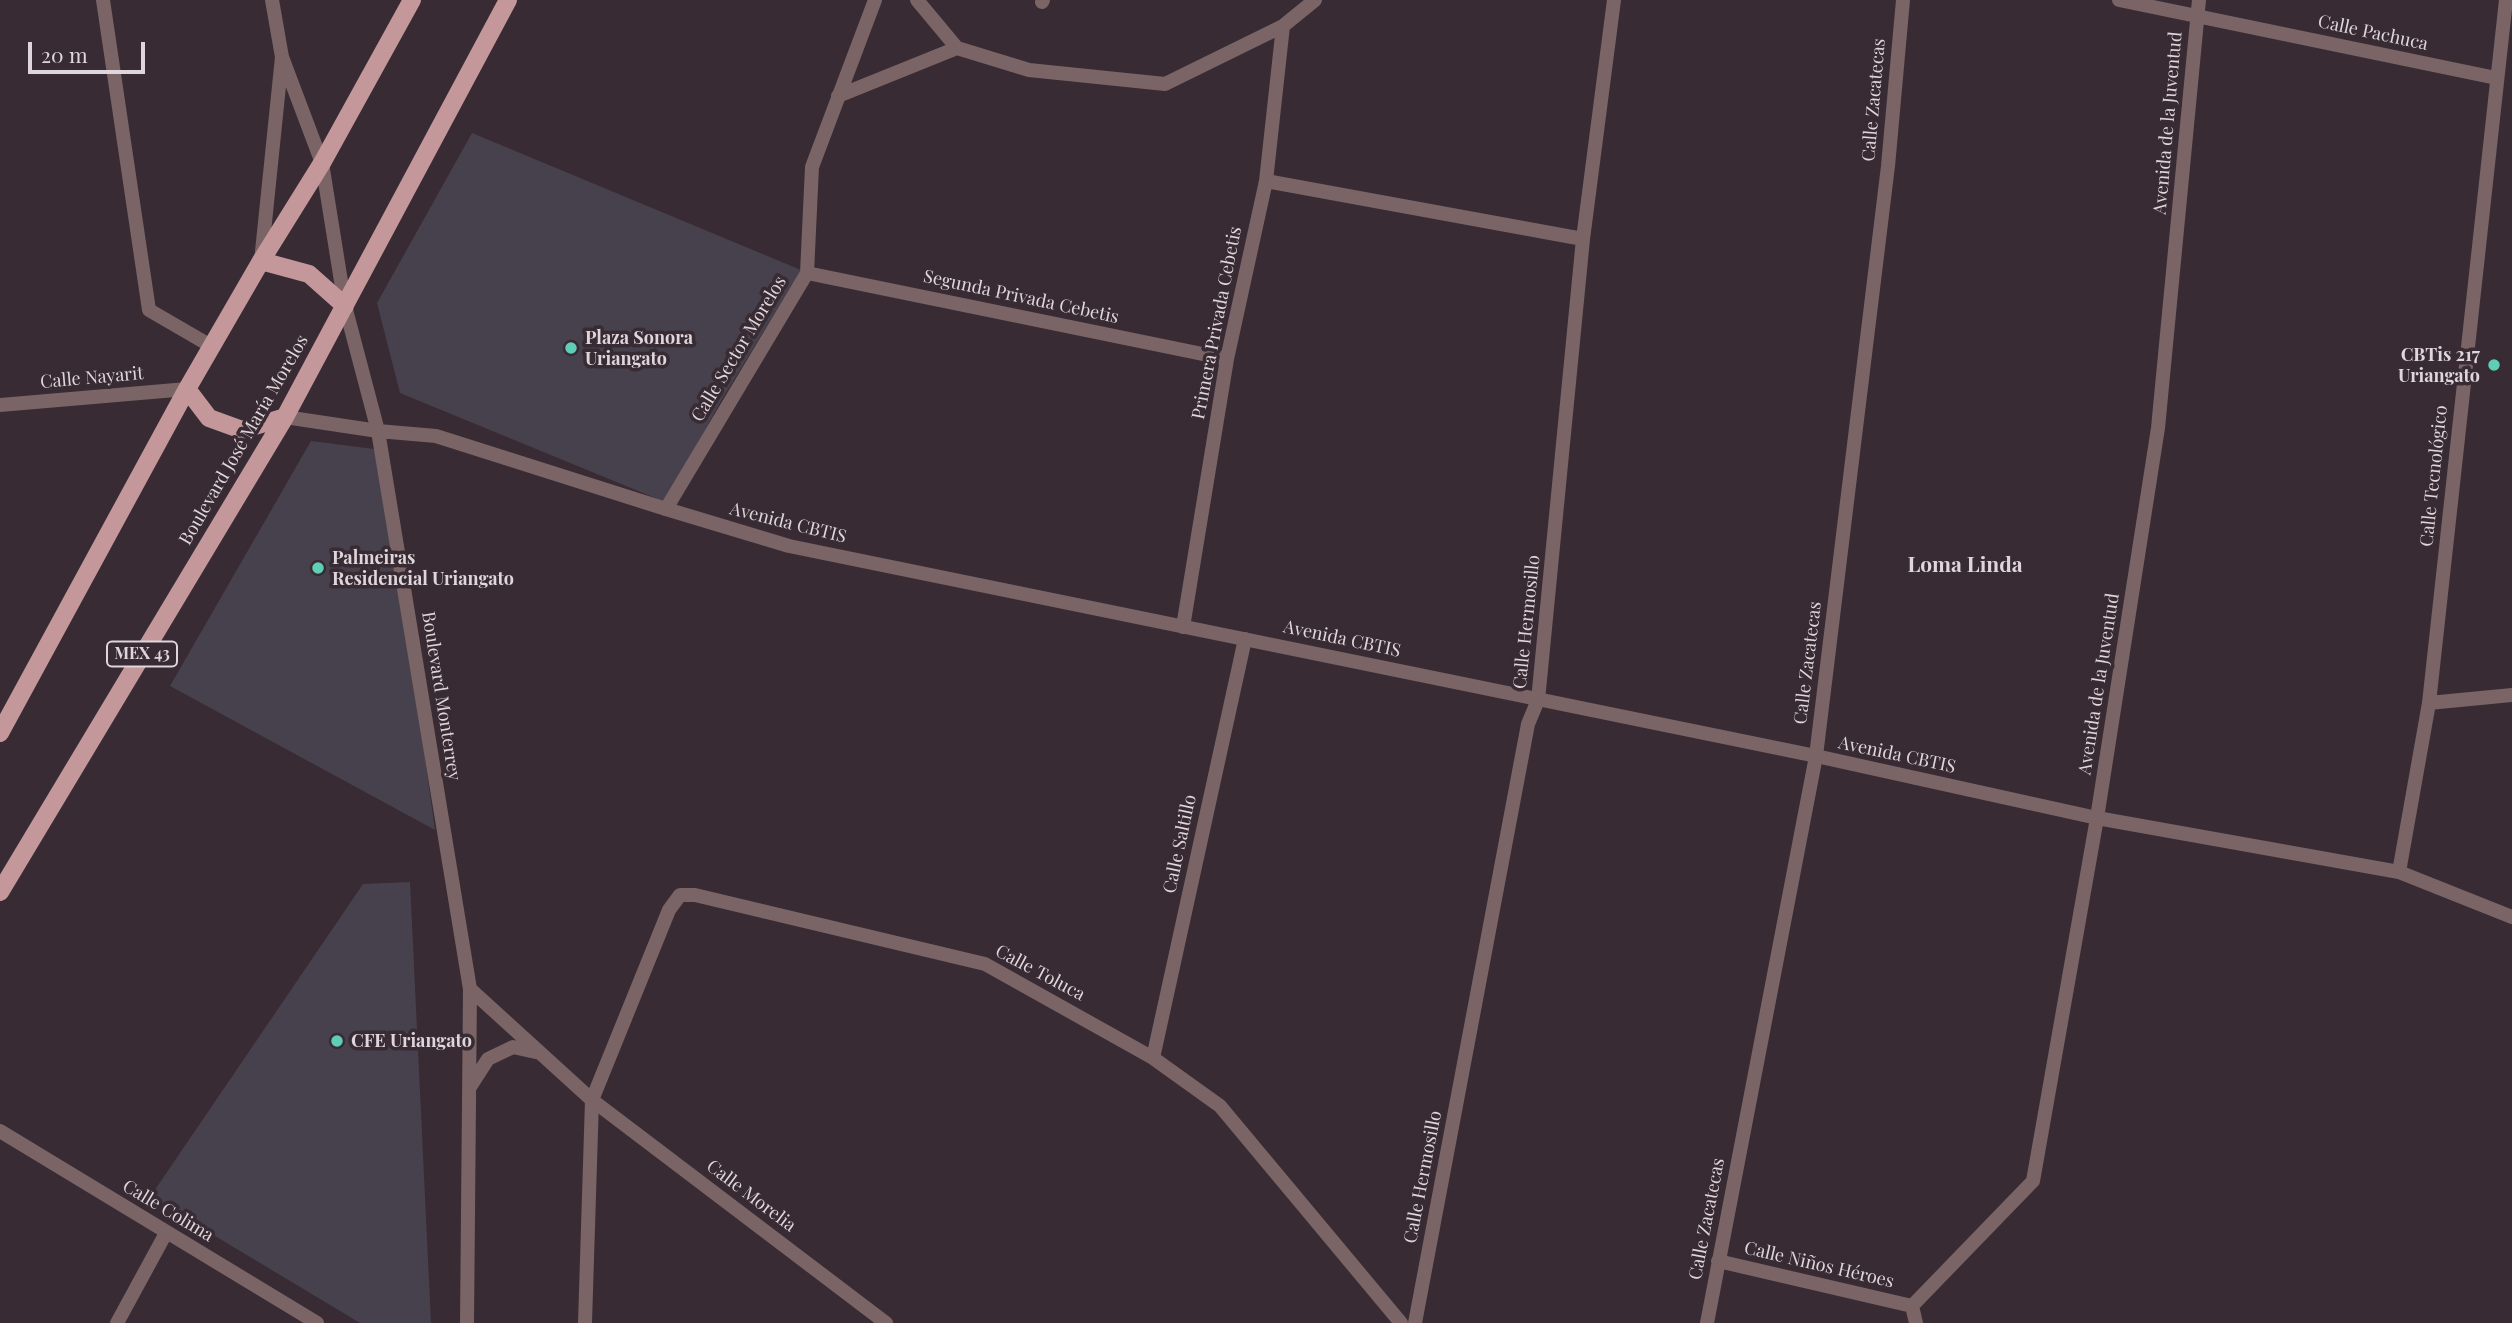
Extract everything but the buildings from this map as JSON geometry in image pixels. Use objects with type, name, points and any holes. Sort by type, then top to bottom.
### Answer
[{"type":"main road","points":[[0,733],[211,346],[322,163],[412,0]]},
{"type":"main road","name":"Boulevard José María Morelos","points":[[0,892],[285,417],[508,0]]},
{"type":"main road","points":[[261,261],[309,274],[345,306]]},
{"type":"main road","points":[[187,389],[209,418],[242,430],[285,417]]},
{"type":"street","points":[[103,0],[149,310],[211,346]]},
{"type":"street","points":[[261,261],[282,57],[272,0]]},
{"type":"street","name":"Calle Sector Morelos","points":[[666,509],[807,272],[812,167],[875,0]]},
{"type":"street","points":[[917,0],[957,48],[1029,70],[1165,84],[1283,26],[1315,0]]},
{"type":"street","name":"Calle Hermosillo","points":[[1415,1323],[1528,724],[1538,700],[1583,239],[1614,0]]},
{"type":"street","name":"Calle Zacatecas","points":[[1707,1323],[1816,756],[1888,166],[1903,0]]},
{"type":"street","name":"Calle Pachuca","points":[[2119,0],[2496,78]]},
{"type":"street","name":"Avenida de la Juventud","points":[[1912,1306],[2033,1181],[2097,818],[2158,428],[2199,0]]},
{"type":"street","name":"Calle Tecnológico","points":[[2399,872],[2428,703],[2506,0]]},
{"type":"street","name":"Primera Privada Cebetis","points":[[1183,627],[1227,359],[1266,181],[1283,26]]},
{"type":"street","points":[[838,96],[957,48]]},
{"type":"street","name":"Boulevard Monterrey","points":[[282,57],[322,163],[345,306],[378,432],[470,989],[467,1323]]},
{"type":"street","points":[[1266,181],[1583,239]]},
{"type":"street","name":"Segunda Privada Cebetis","points":[[807,272],[1227,359]]},
{"type":"street","name":"Calle Nayarit","points":[[0,405],[187,389]]},
{"type":"street","name":"Avenida CBTIS","points":[[285,417],[378,432],[436,436],[789,546],[1816,756],[2097,818],[2399,872],[2512,917]]},
{"type":"street","name":"Calle Saltillo","points":[[1153,1058],[1245,639]]},
{"type":"street","points":[[2428,703],[2512,695]]},
{"type":"street","name":"Calle Toluca","points":[[592,1100],[668,910],[680,895],[695,895],[985,964],[1153,1058],[1220,1106],[1401,1323]]},
{"type":"street","points":[[470,989],[592,1100],[585,1323]]},
{"type":"street","points":[[469,1088],[488,1059],[513,1048],[541,1053]]},
{"type":"street","name":"Calle Morelia","points":[[592,1100],[886,1323]]},
{"type":"street","name":"Calle Colima","points":[[0,1131],[317,1323]]},
{"type":"street","points":[[117,1323],[166,1233]]},
{"type":"street","name":"Calle Niños Héroes","points":[[1718,1261],[1912,1306]]},
{"type":"street","points":[[1912,1306],[1916,1323]]},
{"type":"place","name":"Plaza Sonora Uriangato","points":[[571,348]]},
{"type":"place","name":"CBTis 217 Uriangato","points":[[2494,365]]},
{"type":"place","name":"Palmeiras Residencial Uriangato","points":[[318,568]]},
{"type":"place","name":"CFE Uriangato","points":[[337,1041]]},
{"type":"district","name":"Loma Linda","points":[[1965,565]]}]
